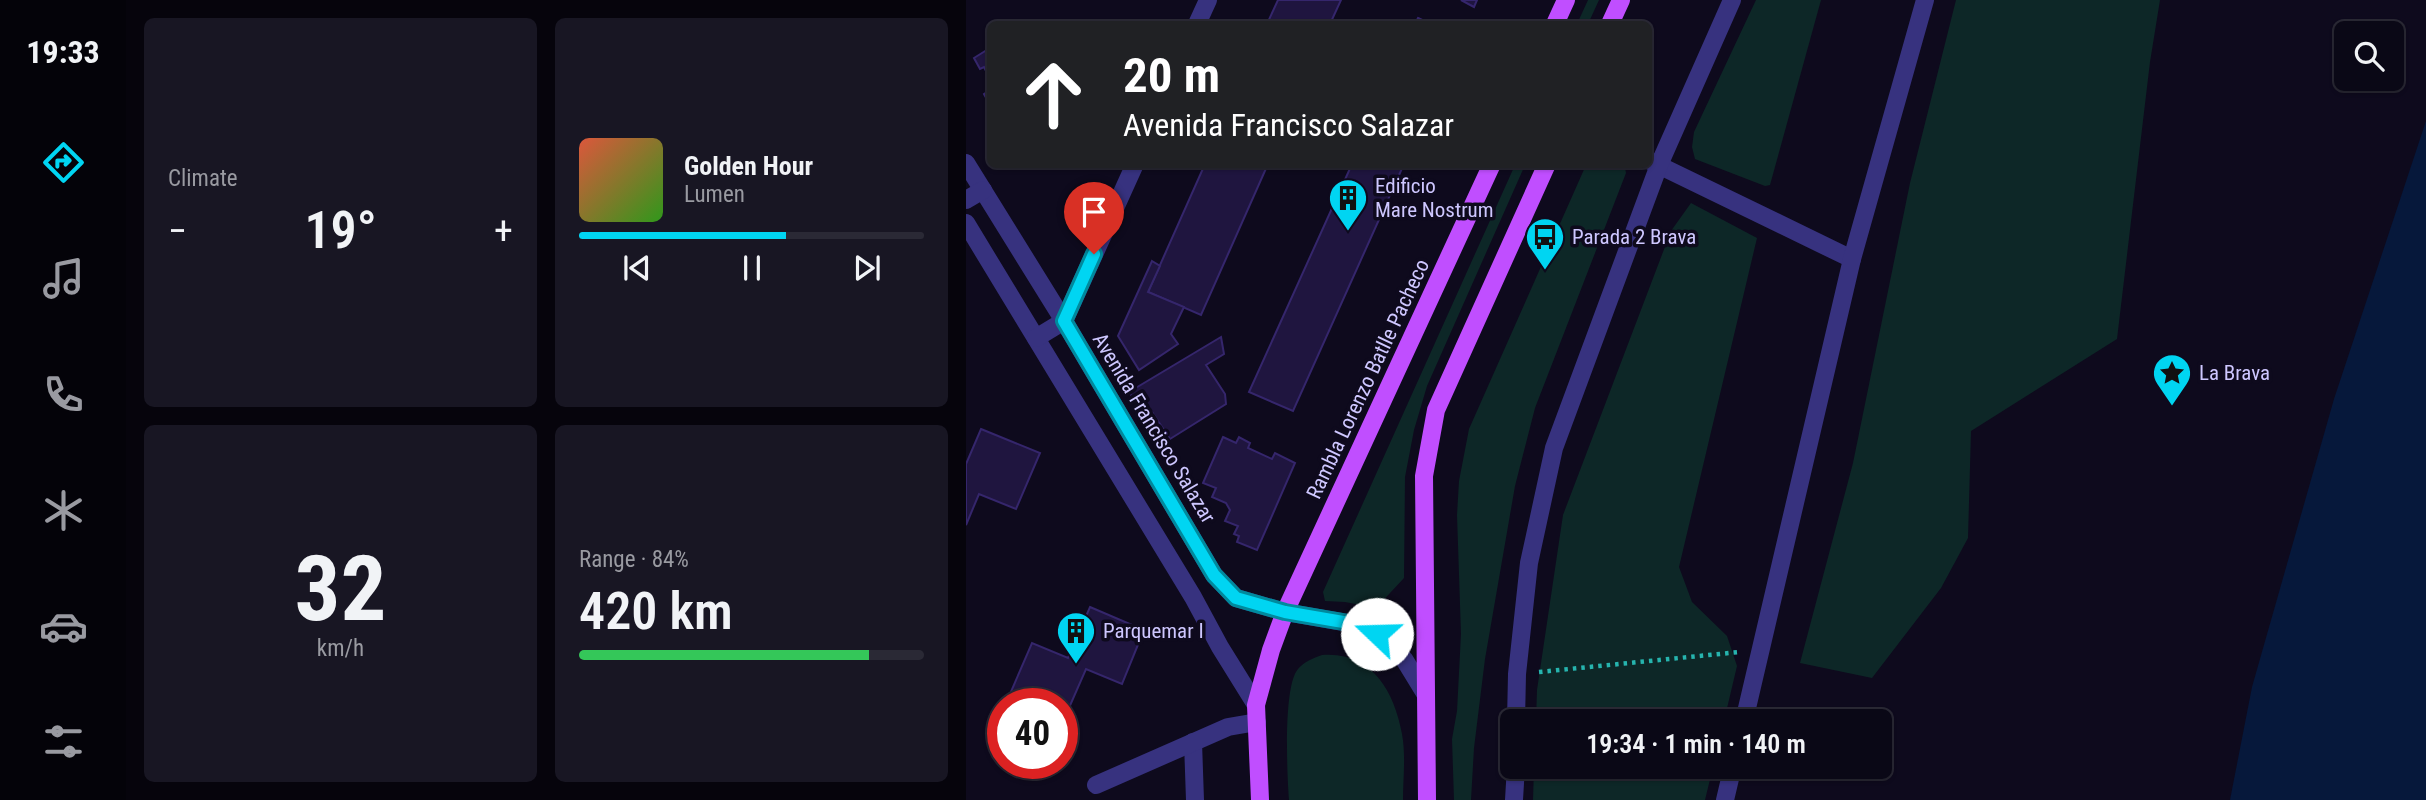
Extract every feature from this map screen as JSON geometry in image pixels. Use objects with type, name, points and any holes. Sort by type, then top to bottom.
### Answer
[{"type":"main road","points":[[1556,21],[1566,0]]},
{"type":"main road","points":[[1611,21],[1621,0]]},
{"type":"main road","name":"Rambla Lorenzo Batlle Pacheco","points":[[1259,800],[1257,713],[1271,650],[1285,612],[1490,168]]},
{"type":"main road","points":[[1427,800],[1424,476],[1436,410],[1545,168]]},
{"type":"street","points":[[1198,21],[1208,0]]},
{"type":"street","points":[[1732,0],[1654,162],[1852,259]]},
{"type":"street","points":[[1747,709],[1852,259],[1925,0]]},
{"type":"street","name":"Avenida Francisco Salazar","points":[[966,163],[1064,321],[1214,575],[1225,589],[1236,598],[1285,612],[1349,623],[1377,634],[1404,659],[1426,695]]},
{"type":"street","points":[[1036,338],[1064,321],[1133,168]]},
{"type":"street","points":[[1516,709],[1517,674],[1529,563],[1554,448],[1652,168]]},
{"type":"street","points":[[966,200],[983,190]]},
{"type":"street","points":[[966,223],[1194,597],[1257,713],[1096,785]]},
{"type":"street","points":[[1097,440],[1125,424]]},
{"type":"street","points":[[1193,741],[1195,800]]},
{"type":"street","points":[[1514,800],[1515,779]]},
{"type":"street","points":[[1725,800],[1730,779]]},
{"type":"path","points":[[1517,674],[1761,650]]},
{"type":"green space","points":[[1588,0],[1599,0],[1589,21],[1578,21]]},
{"type":"green space","points":[[1756,0],[1821,0],[1770,185],[1765,186],[1695,159],[1692,147],[1694,132]]},
{"type":"green space","points":[[1956,0],[2160,0],[2150,62],[2117,339],[1971,431],[1968,538],[1941,588],[1872,678],[1800,663],[1853,463],[1910,183]]},
{"type":"green space","points":[[1514,168],[1524,168],[1427,386],[1414,430],[1405,477],[1404,578],[1376,608],[1325,601],[1323,592]]},
{"type":"green space","points":[[1585,168],[1625,168],[1626,173],[1535,408],[1515,486],[1485,659],[1474,748],[1471,800],[1454,800],[1452,739],[1457,711],[1461,634],[1457,515],[1459,481],[1469,429]]},
{"type":"green space","points":[[1691,203],[1757,238],[1679,567],[1692,602],[1727,636],[1737,666],[1727,709],[1536,709],[1563,515],[1671,231]]},
{"type":"green space","points":[[1322,655],[1339,655],[1354,659],[1377,676],[1386,689],[1402,734],[1403,800],[1289,800],[1287,731],[1293,678],[1303,664]]},
{"type":"green space","points":[[1534,779],[1710,779],[1705,800],[1533,800]]},
{"type":"water","points":[[2426,121],[2426,800],[2230,800],[2252,687],[2334,399]]},
{"type":"building","points":[[1278,0],[1341,0],[1331,21],[1268,21]]},
{"type":"building","points":[[1461,0],[1477,0],[1474,7]]},
{"type":"building","points":[[987,50],[987,73],[984,67],[980,69],[974,58]]},
{"type":"building","points":[[1203,168],[1266,168],[1201,315],[1148,292]]},
{"type":"building","name":"Edificio Mare Nostrum","points":[[1350,168],[1402,168],[1293,411],[1249,392]]},
{"type":"building","points":[[1152,261],[1160,266],[1148,292],[1184,307],[1171,334],[1178,344],[1139,370],[1118,336]]},
{"type":"building","points":[[1221,337],[1224,354],[1206,365],[1225,394],[1226,404],[1170,439],[1152,412],[1145,416],[1129,392]]},
{"type":"building","points":[[981,429],[1040,453],[1016,509],[979,494],[966,525],[966,464]]},
{"type":"building","points":[[1223,437],[1236,443],[1239,437],[1250,443],[1248,448],[1272,459],[1275,453],[1295,463],[1257,550],[1237,542],[1239,536],[1234,534],[1238,526],[1225,521],[1230,510],[1226,503],[1212,497],[1216,488],[1203,483]]},
{"type":"building","name":"Parquemar I","points":[[1090,607],[1144,630],[1122,684],[1086,669],[1078,688],[1013,688],[1032,643],[1068,658]]},
{"type":"place","name":"Edificio Mare Nostrum","points":[[1348,232]]},
{"type":"place","name":"Parada 2 Brava","points":[[1545,271]]},
{"type":"place","name":"La Brava","points":[[2172,407]]},
{"type":"place","name":"Parquemar I","points":[[1076,665]]},
{"type":"route","points":[[1094,254],[1064,321],[1214,575],[1236,598],[1285,612],[1349,623],[1377,634]]}]
